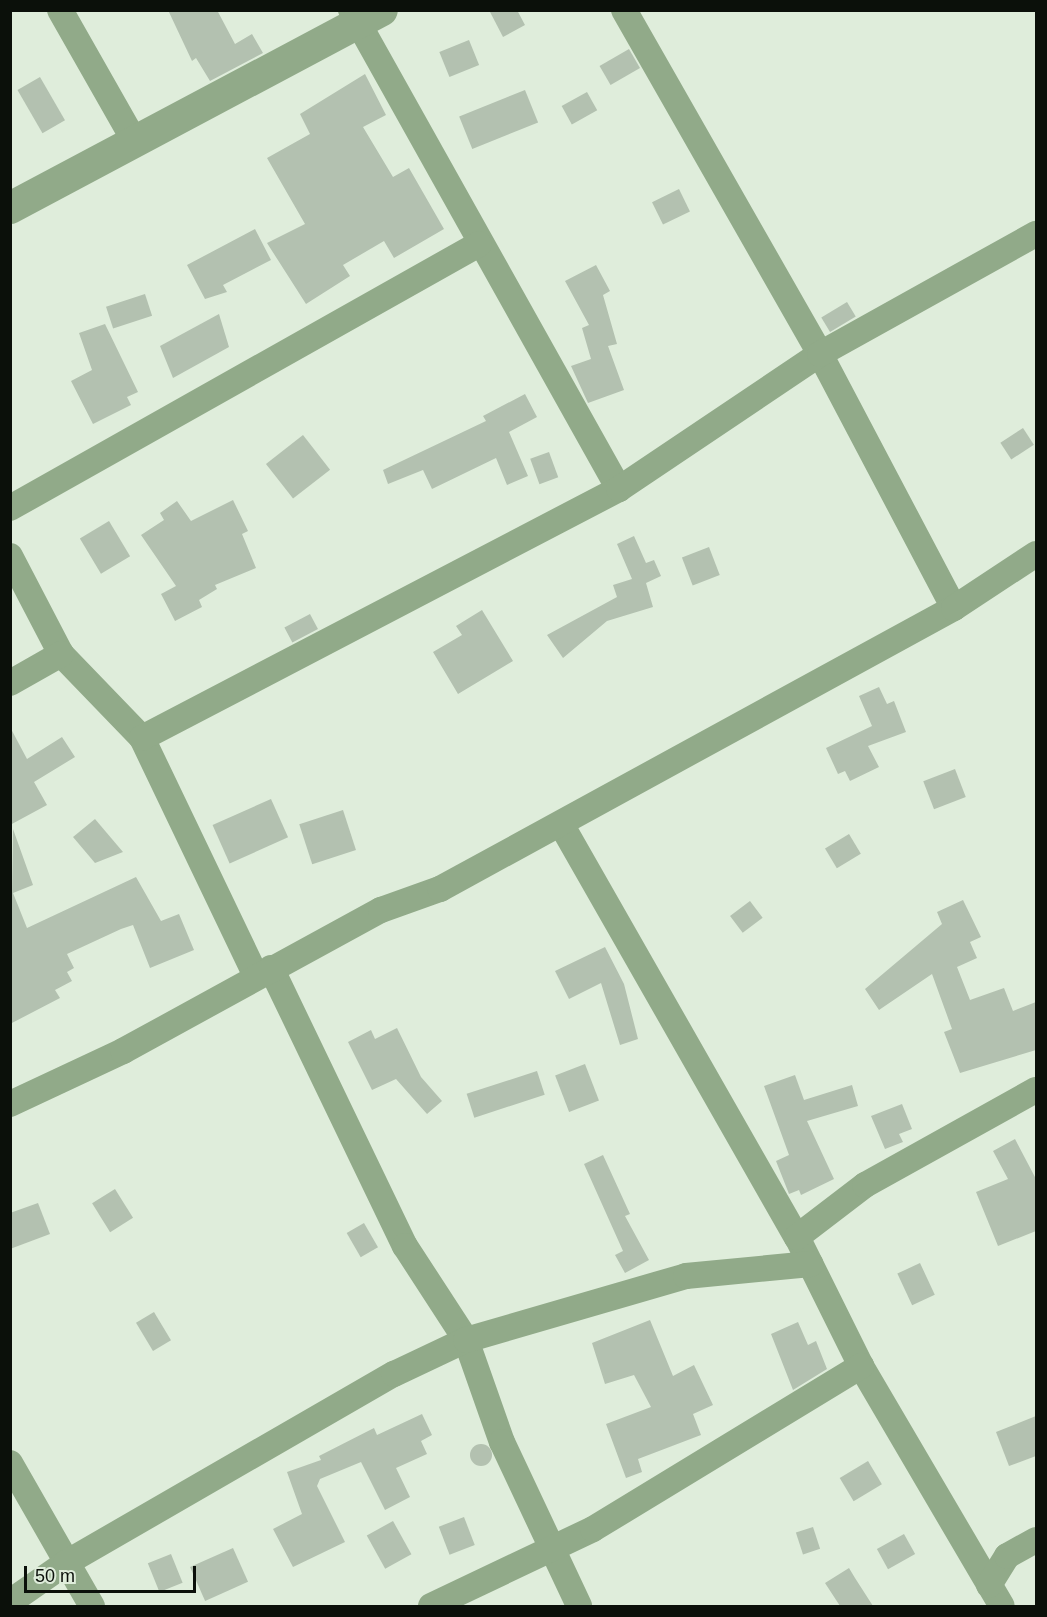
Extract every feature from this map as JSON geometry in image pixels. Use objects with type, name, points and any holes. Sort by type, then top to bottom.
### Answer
[{"type":"street","points":[[60,10],[134,140]]},
{"type":"street","points":[[624,10],[820,354],[954,608]]},
{"type":"street","points":[[10,208],[363,15],[479,244],[619,489]]},
{"type":"street","points":[[142,738],[619,489],[820,354],[1036,234]]},
{"type":"street","points":[[10,508],[479,244]]},
{"type":"street","points":[[10,1104],[123,1051],[381,910],[441,889],[954,608],[1036,554]]},
{"type":"street","points":[[10,556],[61,654],[142,738],[405,1246],[466,1340],[502,1442],[550,1549],[579,1606]]},
{"type":"street","points":[[10,683],[61,654]]},
{"type":"street","points":[[561,824],[797,1237],[861,1366],[995,1596]]},
{"type":"street","points":[[797,1237],[865,1185],[1036,1090]]},
{"type":"street","points":[[10,1602],[66,1563],[394,1374],[466,1340],[686,1276],[810,1264]]},
{"type":"street","points":[[430,1606],[593,1529],[861,1366]]},
{"type":"street","points":[[10,1463],[92,1606]]},
{"type":"street","points":[[995,1596],[1007,1556],[1036,1540]]},
{"type":"building","points":[[168,10],[217,10],[235,44],[252,34],[263,53],[210,81],[196,58],[192,61]]},
{"type":"building","points":[[489,10],[517,10],[525,25],[503,37]]},
{"type":"building","points":[[469,40],[479,65],[449,77],[439,52]]},
{"type":"building","points":[[629,49],[640,68],[611,85],[600,66]]},
{"type":"building","points":[[365,74],[386,115],[363,127],[393,177],[409,168],[444,229],[394,258],[384,241],[343,265],[350,276],[306,304],[267,243],[305,224],[267,158],[310,134],[300,114]]},
{"type":"building","points":[[40,77],[65,120],[42,133],[17,90]]},
{"type":"building","points":[[525,90],[538,122],[472,149],[459,117]]},
{"type":"building","points":[[587,92],[597,110],[572,124],[562,106]]},
{"type":"building","points":[[679,189],[690,211],[663,225],[652,202]]},
{"type":"building","points":[[255,229],[271,260],[223,285],[227,292],[205,299],[187,265]]},
{"type":"building","points":[[596,265],[610,291],[603,295],[617,344],[608,346],[624,390],[588,403],[571,366],[591,359],[582,328],[589,325],[565,281]]},
{"type":"building","points":[[145,294],[152,316],[113,329],[106,307]]},
{"type":"building","points":[[847,302],[856,317],[830,332],[821,317]]},
{"type":"building","points":[[219,314],[229,347],[173,378],[160,346]]},
{"type":"building","points":[[105,324],[138,392],[127,397],[131,405],[93,424],[71,381],[92,370],[79,333]]},
{"type":"building","points":[[525,394],[537,417],[509,432],[528,476],[507,485],[496,458],[432,489],[423,470],[388,484],[383,470],[486,421],[483,416]]},
{"type":"building","points":[[1023,428],[1034,445],[1011,459],[1000,443]]},
{"type":"building","points":[[303,435],[330,470],[293,499],[266,464]]},
{"type":"building","points":[[549,452],[558,477],[539,484],[530,459]]},
{"type":"building","points":[[233,500],[248,531],[242,534],[256,568],[215,585],[217,589],[199,600],[202,607],[175,621],[161,594],[176,586],[141,535],[164,520],[160,513],[177,501],[191,521]]},
{"type":"building","points":[[109,521],[130,556],[101,574],[80,539]]},
{"type":"building","points":[[634,536],[646,563],[654,560],[661,576],[646,583],[653,607],[607,621],[563,658],[547,635],[617,597],[613,585],[632,579],[617,544]]},
{"type":"building","points":[[709,547],[720,575],[693,585],[682,557]]},
{"type":"building","points":[[482,610],[513,661],[458,694],[433,652],[462,635],[456,626]]},
{"type":"building","points":[[310,614],[318,629],[292,643],[284,628]]},
{"type":"building","points":[[879,687],[887,704],[894,701],[906,732],[868,746],[879,767],[850,781],[845,771],[838,774],[826,748],[872,726],[859,696]]},
{"type":"building","points":[[10,727],[27,759],[62,737],[75,757],[34,782],[47,805],[10,825]]},
{"type":"building","points":[[955,769],[966,797],[934,809],[923,781]]},
{"type":"building","points":[[271,799],[288,837],[230,863],[213,825]]},
{"type":"building","points":[[343,810],[356,850],[312,864],[299,824]]},
{"type":"building","points":[[95,819],[123,852],[95,863],[73,837]]},
{"type":"building","points":[[13,829],[33,885],[13,893],[27,928],[136,877],[161,921],[179,914],[194,950],[150,968],[133,925],[121,929],[67,954],[74,968],[67,972],[72,981],[55,990],[60,998],[10,1024]]},
{"type":"building","points":[[849,834],[861,854],[837,868],[825,848]]},
{"type":"building","points":[[963,900],[981,937],[970,942],[977,958],[957,967],[970,1000],[1004,988],[1013,1011],[1036,1002],[1036,1050],[960,1073],[944,1032],[952,1029],[932,974],[879,1010],[865,989],[942,924],[937,912]]},
{"type":"building","points":[[750,901],[763,918],[743,933],[730,916]]},
{"type":"building","points":[[605,947],[624,984],[638,1039],[620,1045],[601,983],[569,999],[555,971]]},
{"type":"building","points":[[397,1028],[421,1077],[442,1101],[427,1114],[396,1079],[372,1090],[348,1042],[371,1030],[375,1039]]},
{"type":"building","points":[[585,1064],[599,1100],[569,1112],[555,1075]]},
{"type":"building","points":[[537,1071],[545,1095],[474,1118],[467,1094]]},
{"type":"building","points":[[795,1075],[804,1100],[852,1085],[858,1106],[807,1121],[834,1179],[801,1195],[799,1190],[789,1194],[776,1161],[789,1155],[764,1086]]},
{"type":"building","points":[[902,1104],[912,1129],[899,1134],[903,1142],[885,1149],[871,1116]]},
{"type":"building","points":[[1015,1139],[1036,1179],[1036,1231],[998,1246],[976,1192],[1008,1179],[993,1151]]},
{"type":"building","points":[[603,1155],[630,1214],[625,1216],[649,1260],[625,1273],[615,1255],[623,1251],[584,1164]]},
{"type":"building","points":[[115,1189],[133,1218],[110,1232],[92,1203]]},
{"type":"building","points":[[38,1203],[50,1234],[10,1249],[10,1213]]},
{"type":"building","points":[[364,1223],[378,1247],[361,1257],[347,1233]]},
{"type":"building","points":[[920,1263],[935,1295],[912,1305],[897,1274]]},
{"type":"building","points":[[154,1312],[171,1340],[153,1351],[136,1323]]},
{"type":"building","points":[[650,1320],[673,1376],[694,1365],[713,1405],[693,1414],[701,1435],[638,1459],[642,1472],[626,1478],[606,1424],[651,1407],[634,1375],[605,1384],[592,1343]]},
{"type":"building","points":[[798,1322],[808,1345],[816,1341],[827,1369],[793,1390],[771,1334]]},
{"type":"building","points":[[422,1414],[432,1435],[421,1441],[427,1454],[396,1468],[410,1497],[385,1510],[361,1462],[320,1479],[317,1486],[345,1542],[293,1567],[273,1529],[302,1514],[287,1472],[321,1460],[319,1456],[374,1428],[377,1435]]},
{"type":"building","points":[[1036,1416],[1036,1456],[1009,1466],[996,1432]]},
{"type":"building","points":[[481,1444],[489,1447],[492,1455],[489,1463],[481,1466],[473,1463],[470,1455],[473,1447]]},
{"type":"building","points":[[868,1461],[882,1484],[854,1501],[840,1478]]},
{"type":"building","points":[[464,1517],[475,1545],[450,1555],[439,1527]]},
{"type":"building","points":[[393,1521],[411,1554],[385,1569],[367,1536]]},
{"type":"building","points":[[813,1527],[820,1549],[803,1554],[796,1533]]},
{"type":"building","points":[[904,1534],[915,1554],[888,1569],[877,1549]]},
{"type":"building","points":[[233,1548],[248,1582],[205,1601],[190,1567]]},
{"type":"building","points":[[171,1554],[183,1583],[159,1592],[148,1563]]},
{"type":"building","points":[[849,1568],[873,1606],[840,1606],[825,1583]]}]
